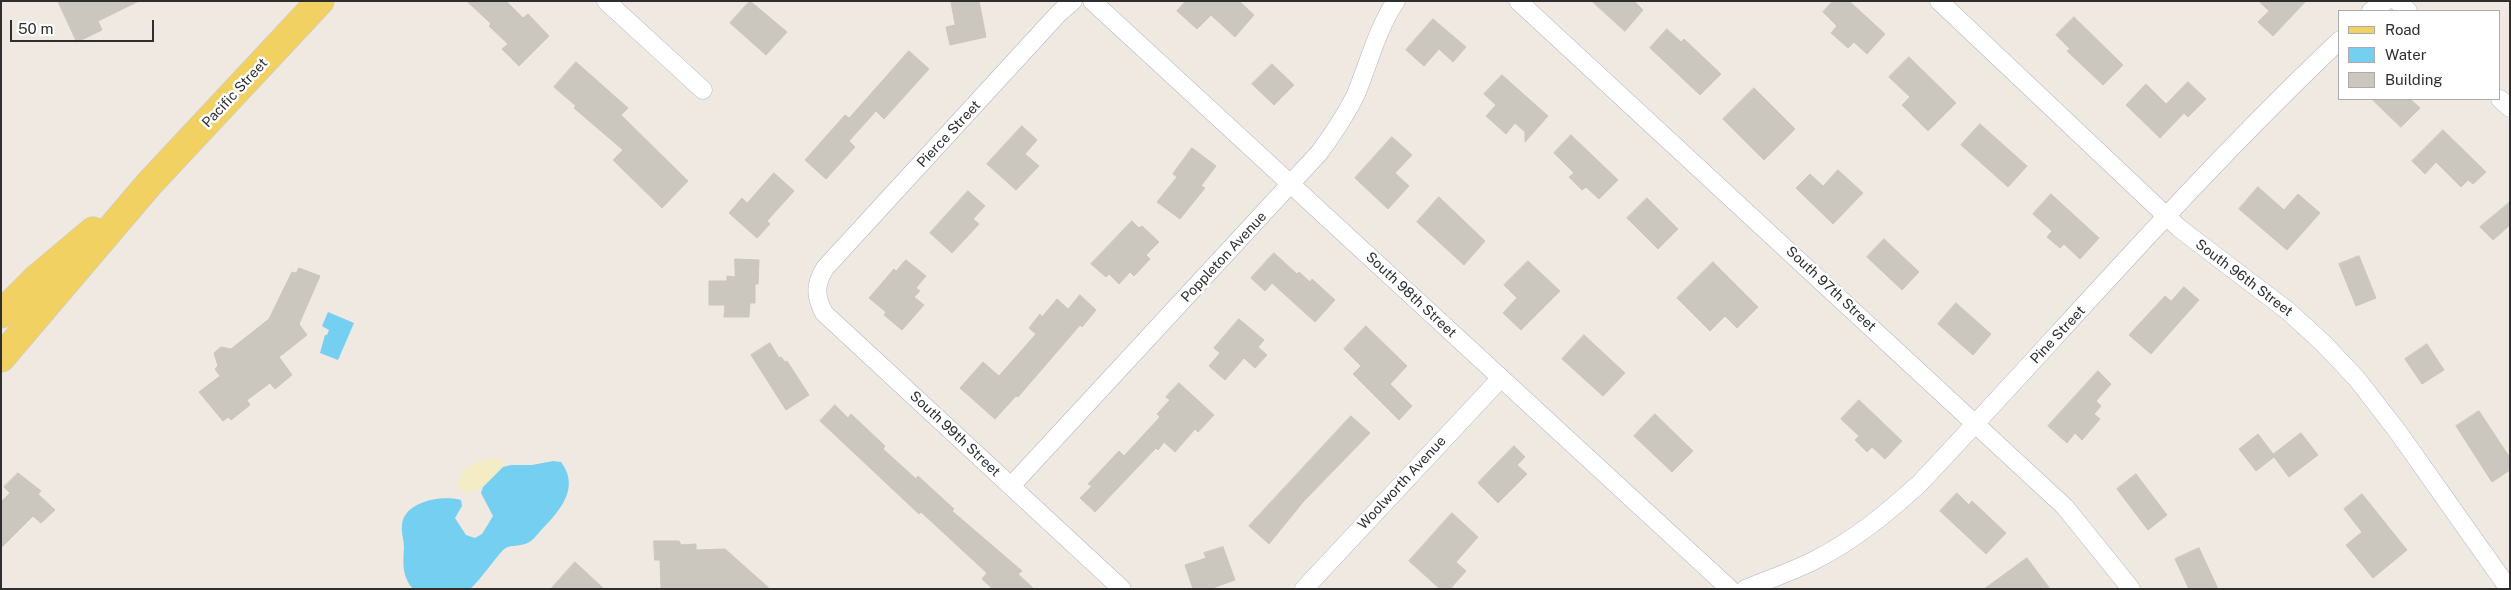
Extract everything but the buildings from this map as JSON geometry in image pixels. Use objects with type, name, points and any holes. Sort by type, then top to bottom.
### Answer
[{"type":"main road","name":"Pacific Street","points":[[1,358],[149,184],[320,1]]},
{"type":"main road","name":"Pacific Street","points":[[1,314],[37,278],[149,184]]},
{"type":"street","points":[[606,1],[703,90]]},
{"type":"street","name":"Pierce Street","points":[[825,268],[1059,13],[1073,1]]},
{"type":"street","name":"South 98th Street","points":[[1092,1],[1730,589]]},
{"type":"street","name":"Poppleton Avenue","points":[[1012,486],[1291,184],[1337,128],[1355,95],[1378,36],[1396,1]]},
{"type":"street","name":"South 97th Street","points":[[1518,1],[2065,507],[2131,589]]},
{"type":"street","name":"South 96th Street","points":[[1939,1],[2168,217],[2198,243],[2288,311],[2357,379],[2398,432],[2509,589]]},
{"type":"street","points":[[2372,10],[2386,1]]},
{"type":"street","points":[[2397,1],[2407,10]]},
{"type":"street","name":"Pine Street","points":[[1745,589],[1811,562],[1863,532],[1919,484],[2294,84],[2338,42]]},
{"type":"street","name":"South 99th Street","points":[[825,268],[818,279],[816,288],[818,302],[824,313],[1122,589]]},
{"type":"street","name":"Woolworth Avenue","points":[[1304,589],[1501,378]]},
{"type":"sand","points":[[497,458],[502,461],[503,467],[490,481],[475,490],[462,492],[458,486],[463,473],[467,469],[478,462]]},
{"type":"water","points":[[328,312],[354,323],[338,360],[320,353],[325,335],[327,335],[329,330],[322,326]]},
{"type":"water","points":[[553,461],[561,462],[566,471],[569,480],[566,498],[556,514],[532,540],[525,544],[505,548],[470,589],[413,589],[404,570],[403,559],[402,525],[404,517],[410,510],[417,505],[435,499],[461,500],[462,506],[455,518],[466,535],[475,538],[482,534],[493,516],[481,493],[483,487],[503,467]]}]
